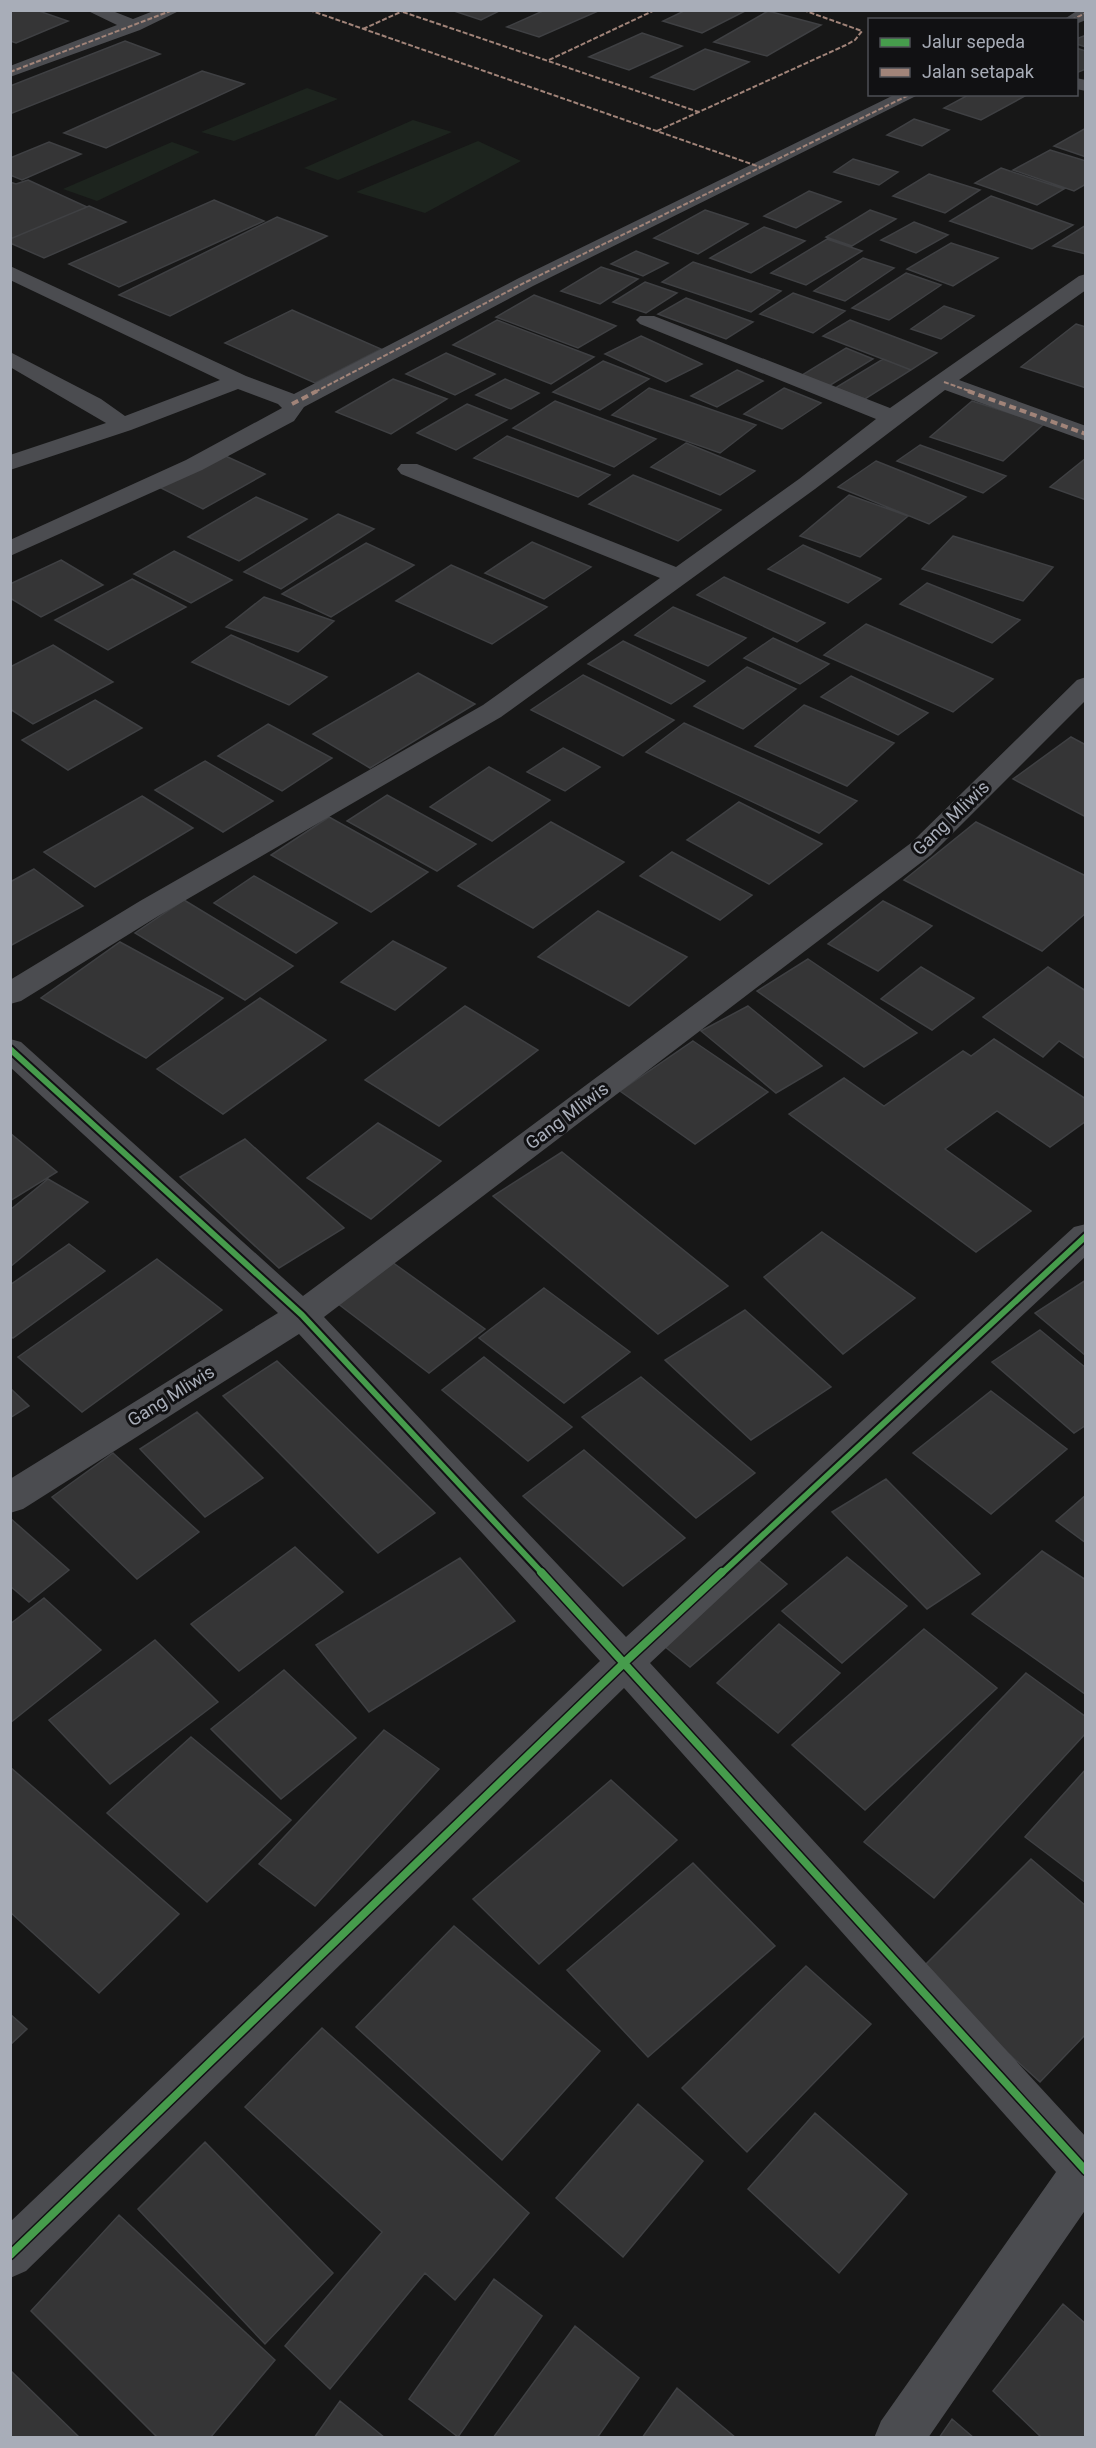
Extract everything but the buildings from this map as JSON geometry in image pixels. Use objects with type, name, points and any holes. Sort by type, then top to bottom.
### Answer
[{"type":"street","points":[[94,10],[134,26]]},
{"type":"street","points":[[10,72],[173,10]]},
{"type":"street","points":[[292,404],[537,277],[907,96]]},
{"type":"street","points":[[10,272],[238,381],[292,404]]},
{"type":"street","points":[[10,994],[150,908],[492,711],[807,484],[892,417],[1086,280]]},
{"type":"street","points":[[647,320],[892,417]]},
{"type":"street","points":[[10,358],[93,404],[123,425]]},
{"type":"street","points":[[10,463],[123,425],[238,381]]},
{"type":"street","points":[[944,382],[1086,434]]},
{"type":"street","points":[[10,549],[194,465],[286,416],[293,409],[292,404]]},
{"type":"street","points":[[409,468],[678,576]]},
{"type":"street","name":"Gang Mliwis","points":[[10,1498],[302,1315],[921,849],[1086,685]]},
{"type":"street","points":[[10,1049],[302,1315],[625,1662],[1085,2170],[898,2438]]},
{"type":"street","points":[[10,2255],[625,1662],[1086,1236]]},
{"type":"shaded area","points":[[307,88],[338,99],[234,141],[201,132]]},
{"type":"shaded area","points":[[413,120],[452,132],[338,180],[304,168]]},
{"type":"shaded area","points":[[478,141],[521,161],[425,213],[356,192]]},
{"type":"shaded area","points":[[172,142],[200,152],[97,201],[63,189]]},
{"type":"marked path","points":[[10,72],[173,10]]},
{"type":"marked path","points":[[309,10],[760,167]]},
{"type":"marked path","points":[[363,29],[405,10]]},
{"type":"marked path","points":[[549,60],[655,10]]},
{"type":"marked path","points":[[657,131],[846,45],[855,40],[862,31],[803,10]]},
{"type":"marked path","points":[[403,12],[699,112]]},
{"type":"marked path","points":[[1075,18],[1086,13]]},
{"type":"marked path","points":[[292,404],[526,282],[907,96]]},
{"type":"marked path","points":[[944,382],[1086,434]]},
{"type":"cycle path","points":[[10,1049],[302,1315],[625,1662],[1086,2171]]},
{"type":"cycle path","points":[[10,2255],[625,1662],[1086,1236]]}]
